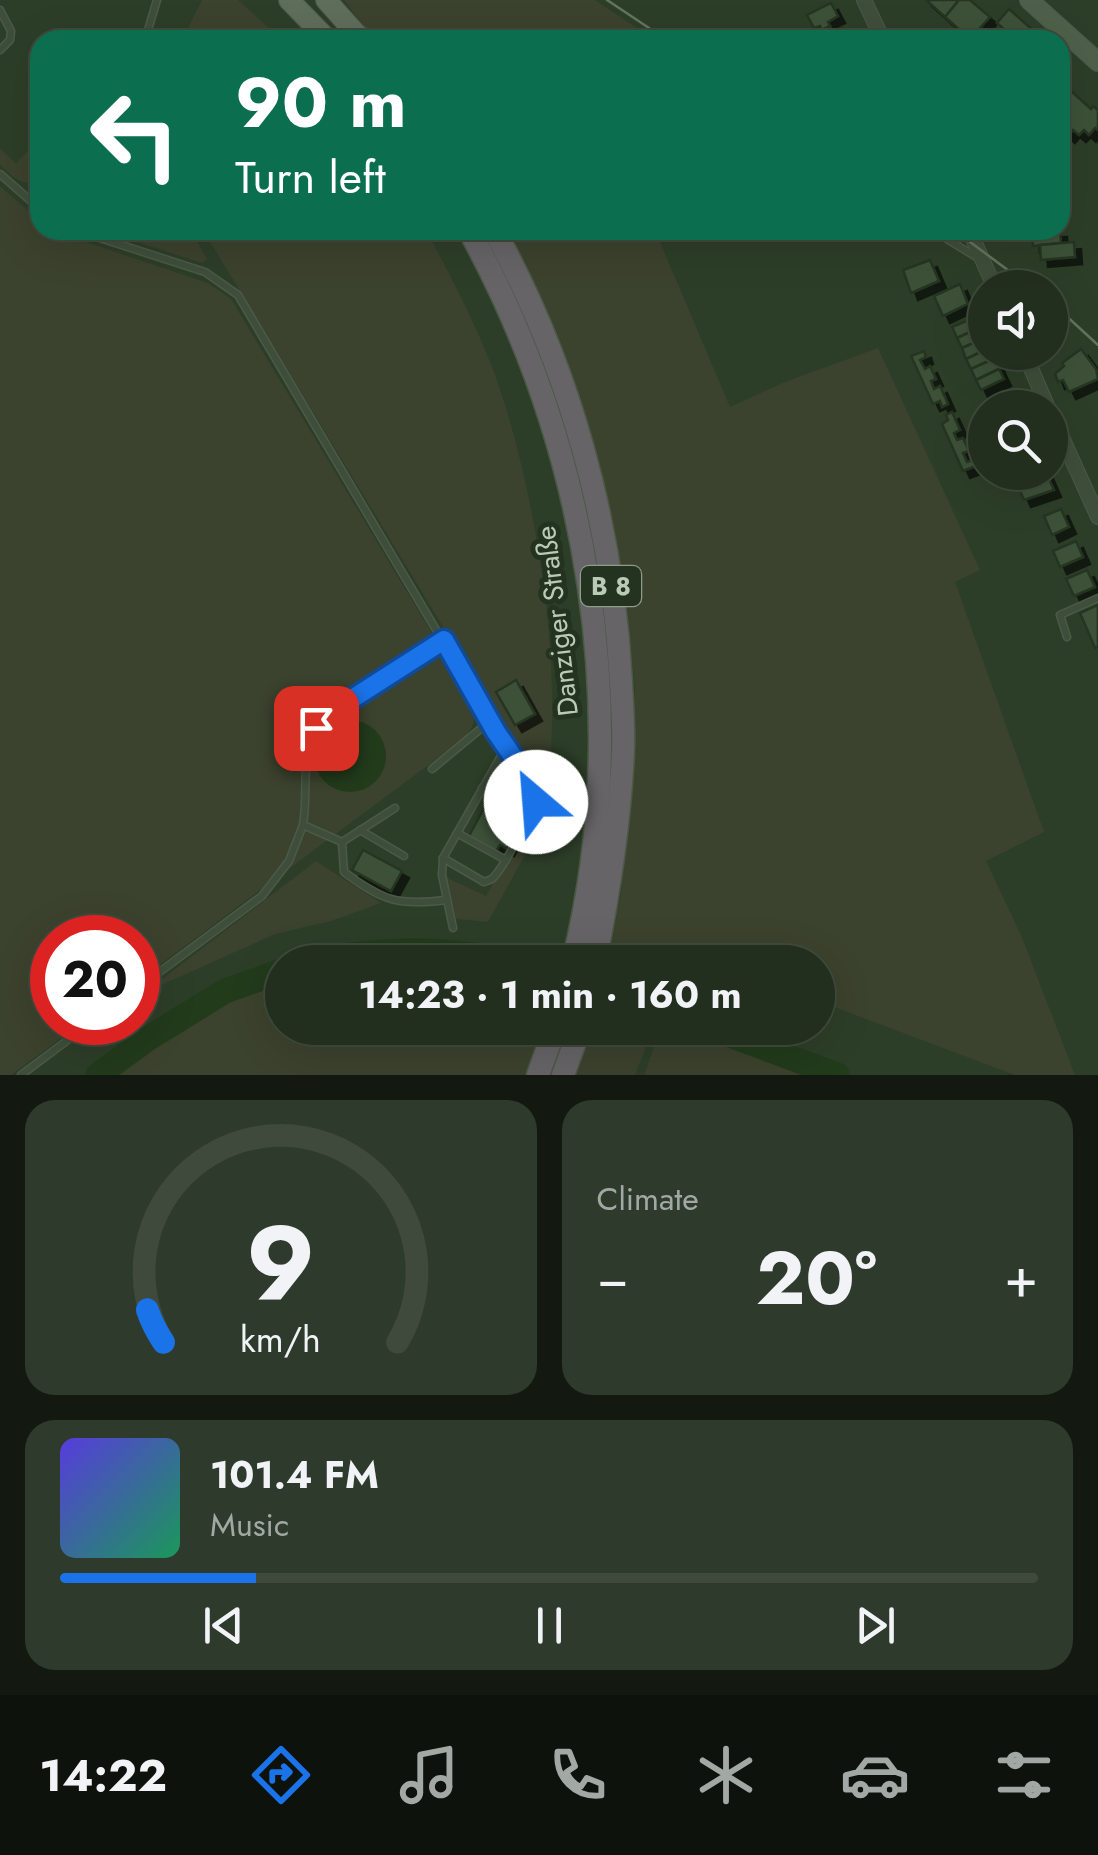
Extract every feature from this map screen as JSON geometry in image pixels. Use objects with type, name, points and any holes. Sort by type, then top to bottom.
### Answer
[{"type":"highway","name":"Danziger Straße","points":[[475,240],[531,360],[561,452],[583,548],[597,648],[600,743],[586,945]]},
{"type":"highway","name":"Danziger Straße","points":[[499,240],[551,354],[583,447],[605,544],[619,647],[624,746],[616,854],[589,945]]},
{"type":"highway","points":[[538,1075],[548,1045]]},
{"type":"highway","points":[[563,1075],[574,1045]]},
{"type":"main road","points":[[289,0],[318,30]]},
{"type":"main road","points":[[326,0],[353,30]]},
{"type":"main road","points":[[1028,0],[1062,30]]},
{"type":"main road","points":[[1070,37],[1098,62]]},
{"type":"street","points":[[864,0],[878,30]]},
{"type":"street","points":[[974,240],[988,270]]},
{"type":"street","points":[[1068,451],[1098,517]]},
{"type":"lane","points":[[148,30],[158,0]]},
{"type":"lane","points":[[0,10],[11,31],[10,40],[0,50]]},
{"type":"lane","points":[[0,174],[30,200]]},
{"type":"lane","points":[[106,240],[205,272],[238,295],[534,791],[536,802],[530,817],[492,879],[484,882],[442,858]]},
{"type":"lane","points":[[949,240],[984,261]]},
{"type":"lane","points":[[1067,637],[1060,615],[1098,598]]},
{"type":"lane","points":[[160,972],[262,896],[290,861],[303,825],[308,745],[316,728],[330,713],[444,640]]},
{"type":"lane","points":[[432,769],[490,721]]},
{"type":"lane","points":[[452,928],[442,858],[506,746]]},
{"type":"lane","points":[[482,788],[530,817]]},
{"type":"lane","points":[[342,842],[395,808]]},
{"type":"lane","points":[[303,825],[342,842]]},
{"type":"lane","points":[[360,830],[404,856]]},
{"type":"lane","points":[[456,833],[506,860]]},
{"type":"lane","points":[[342,842],[344,872],[365,888],[402,904],[446,900]]},
{"type":"lane","points":[[22,1075],[62,1045]]},
{"type":"shaded area","points":[[202,0],[238,0],[271,30],[187,30]]},
{"type":"shaded area","points":[[344,0],[595,0],[640,30],[366,30]]},
{"type":"shaded area","points":[[0,149],[16,163],[30,149],[30,183],[13,177],[0,165]]},
{"type":"shaded area","points":[[0,186],[30,212],[30,240],[80,240],[208,283],[231,299],[472,700],[475,713],[471,729],[458,743],[160,965],[160,915],[30,915],[30,1045],[52,1045],[11,1075],[0,1075]]},
{"type":"shaded area","points":[[131,240],[197,240],[207,259],[202,263]]},
{"type":"shaded area","points":[[209,240],[431,240],[492,367],[525,482],[541,568],[550,650],[549,802]]},
{"type":"shaded area","points":[[509,240],[659,240],[730,407],[878,348],[980,570],[955,582],[1044,832],[986,861],[1021,935],[1075,1075],[1015,1075],[835,1007],[835,945],[611,945],[621,893],[635,690],[625,584],[598,471]]},
{"type":"shaded area","points":[[350,720],[375,731],[386,756],[375,781],[350,792],[325,781],[314,756],[325,731]]},
{"type":"shaded area","points":[[514,846],[526,853],[488,922],[456,919],[447,878],[486,896]]},
{"type":"shaded area","points":[[316,861],[381,903],[331,921],[275,934],[160,986],[160,981]]},
{"type":"shaded area","points":[[265,982],[265,1045],[540,1045],[529,1075],[106,1075],[147,1045],[160,1045],[160,1037],[227,996]]},
{"type":"shaded area","points":[[587,1045],[647,1045],[635,1075],[576,1075]]},
{"type":"shaded area","points":[[655,1045],[744,1045],[828,1075],[644,1075]]},
{"type":"building","points":[[926,0],[959,0],[945,17]]},
{"type":"building","points":[[959,0],[970,0],[990,17],[978,30],[960,30],[945,17]]},
{"type":"building","points":[[831,3],[838,16],[822,30],[820,26],[814,28],[807,15]]},
{"type":"building","points":[[1009,9],[1033,30],[1005,30],[997,23]]},
{"type":"building","points":[[1070,90],[1091,109],[1093,106],[1098,110],[1098,130],[1095,128],[1089,135],[1084,130],[1079,135],[1073,130],[1070,134]]},
{"type":"building","points":[[1033,240],[1061,240],[1061,243],[1033,246]]},
{"type":"building","points":[[1074,242],[1075,257],[1041,260],[1040,245]]},
{"type":"building","points":[[930,260],[939,281],[911,293],[903,270]]},
{"type":"building","points":[[960,284],[968,304],[943,316],[934,296]]},
{"type":"building","points":[[968,320],[968,333],[957,338],[952,327]]},
{"type":"building","points":[[968,333],[968,345],[962,348],[957,338]]},
{"type":"building","points":[[1081,349],[1096,369],[1098,379],[1069,392],[1055,374],[1068,370],[1068,359]]},
{"type":"building","points":[[924,351],[926,357],[920,360],[925,369],[930,366],[936,379],[931,381],[934,389],[940,386],[948,404],[942,407],[940,401],[933,404],[911,356]]},
{"type":"building","points":[[971,370],[997,370],[976,380]]},
{"type":"building","points":[[997,370],[1004,379],[981,390],[976,380]]},
{"type":"building","points":[[952,412],[960,430],[954,433],[957,440],[963,438],[968,449],[963,453],[968,469],[963,471],[942,424],[948,420],[946,415]]},
{"type":"building","points":[[1020,490],[1054,490],[1024,500]]},
{"type":"building","points":[[1061,509],[1069,527],[1052,535],[1044,516]]},
{"type":"building","points":[[1076,541],[1083,557],[1060,567],[1053,551]]},
{"type":"building","points":[[1087,570],[1095,587],[1074,596],[1066,579]]},
{"type":"building","points":[[1098,605],[1098,647],[1095,648],[1080,613]]},
{"type":"building","points":[[516,680],[535,714],[515,725],[496,692]]},
{"type":"building","points":[[489,799],[516,813],[509,825],[518,830],[507,849],[500,845],[496,851],[469,836]]},
{"type":"building","points":[[363,850],[402,871],[391,891],[352,870]]},
{"type":"waterway","points":[[98,1075],[225,991],[265,977]]},
{"type":"waterway","points":[[757,1045],[837,1075]]},
{"type":"tram line","points":[[607,0],[652,30]]},
{"type":"tram line","points":[[967,240],[1008,270]]},
{"type":"tram line","points":[[1068,318],[1098,345]]},
{"type":"route","points":[[316,728],[330,713],[444,640],[496,732],[529,780],[536,802]]}]
